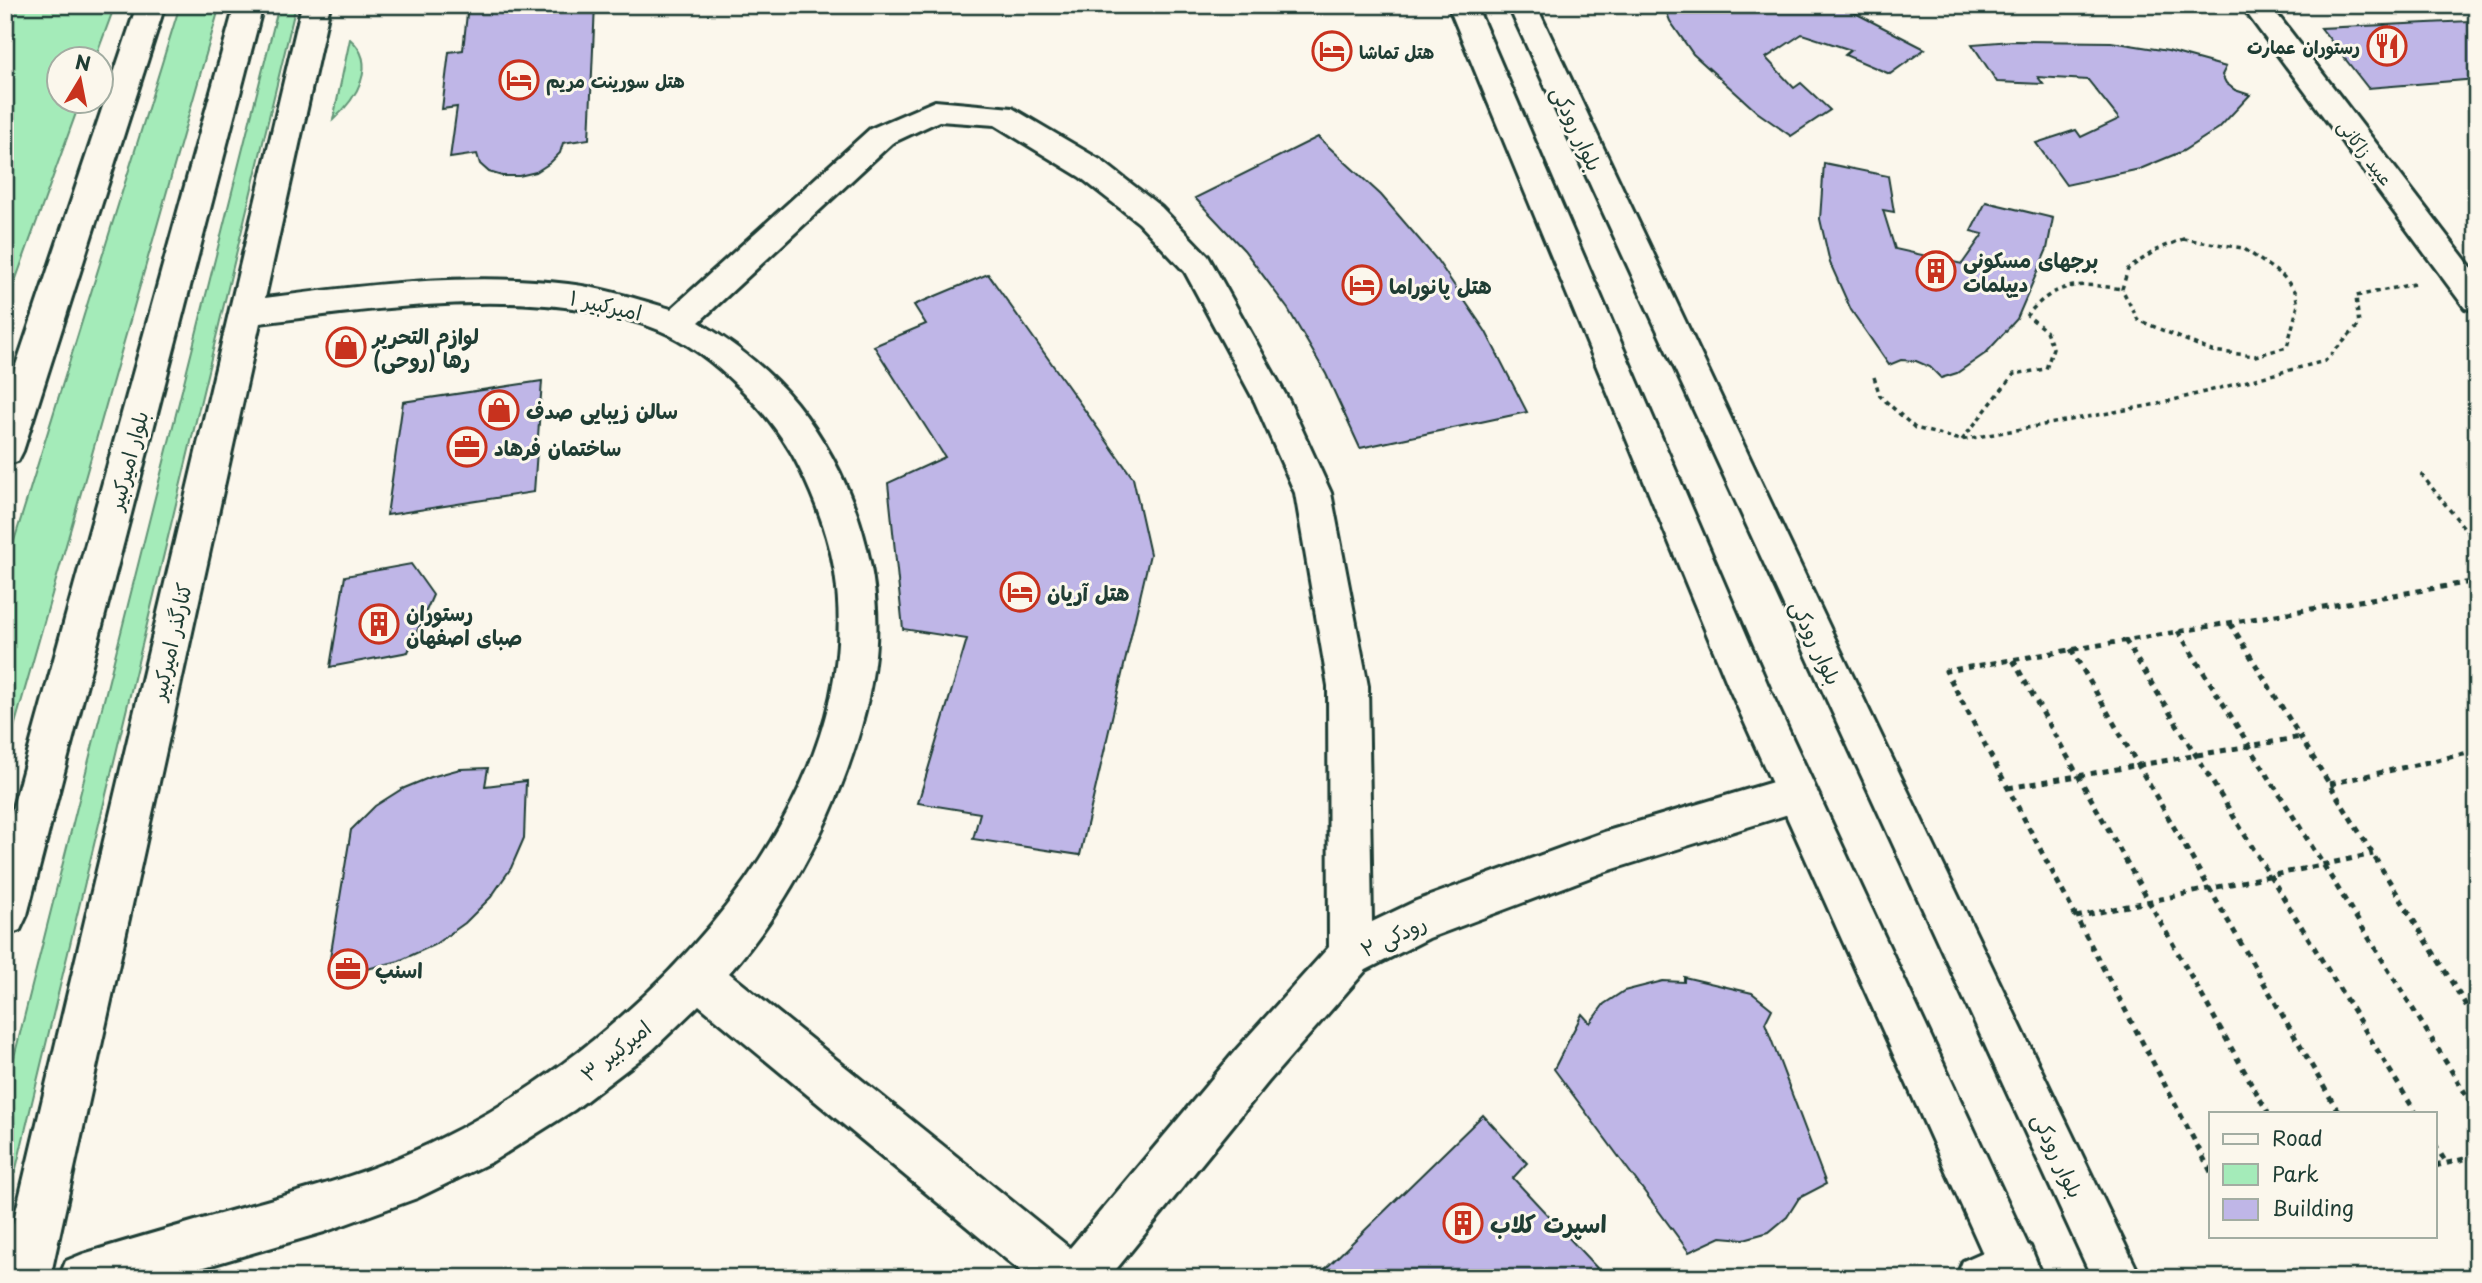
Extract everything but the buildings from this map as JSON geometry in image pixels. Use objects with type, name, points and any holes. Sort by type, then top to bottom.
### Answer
[{"type":"street","points":[[5,450],[151,5]]},
{"type":"street","name":"بلوار امیرکبیر","points":[[5,915],[249,5]]},
{"type":"street","name":"کنارگذر امیرکبیر","points":[[24,1278],[316,5]]},
{"type":"street","points":[[1462,5],[1796,794],[2004,1273]]},
{"type":"street","name":"بلوار رودکی","points":[[1521,5],[2117,1278]]},
{"type":"street","name":"عبید زاکانی","points":[[2255,5],[2477,299]]},
{"type":"street","points":[[676,324],[881,136],[935,111],[1002,115],[1091,169],[1150,215],[1197,264],[1272,401],[1313,493],[1348,686],[1351,955]]},
{"type":"street","name":"امیرکبیر ۱","points":[[246,313],[341,302],[485,292],[563,294],[635,309],[676,324],[739,366],[773,397],[807,446],[832,496],[849,545]]},
{"type":"street","name":"امیرکبیر ۳","points":[[83,1278],[331,1206],[415,1175],[496,1134],[570,1086],[638,1033],[697,975],[745,919],[783,862],[813,806],[835,749],[850,694],[856,642],[856,592],[849,545]]},
{"type":"street","name":"رودکی ۲","points":[[1077,1278],[1252,1066],[1351,955],[1416,922],[1604,852],[1796,794]]},
{"type":"street","points":[[697,975],[1068,1278]]},
{"type":"path","points":[[2183,239],[2214,242],[2242,248],[2271,266],[2288,281],[2297,298],[2295,324],[2287,347],[2255,356],[2212,351],[2138,320],[2122,289],[2128,269],[2156,250],[2183,239]]},
{"type":"path","points":[[1874,377],[1880,396],[1915,428],[1961,440],[2158,404],[2325,360],[2360,325],[2356,296],[2458,274]]},
{"type":"path","points":[[1961,440],[2014,374],[2046,369],[2053,348],[2046,331],[2027,315],[2040,299],[2060,286],[2086,285],[2122,289]]},
{"type":"path","points":[[2421,474],[2477,544]]},
{"type":"path","points":[[2209,1168],[1946,671],[2477,581]]},
{"type":"path","points":[[2230,622],[2477,1023]]},
{"type":"path","points":[[2178,631],[2477,1112]]},
{"type":"path","points":[[2125,640],[2415,1112]]},
{"type":"path","points":[[2071,649],[2338,1112]]},
{"type":"path","points":[[2013,660],[2267,1112]]},
{"type":"path","points":[[2008,788],[2301,737]]},
{"type":"path","points":[[2330,784],[2477,751]]},
{"type":"path","points":[[2076,918],[2373,854]]},
{"type":"path","points":[[2436,1146],[2446,1163]]},
{"type":"path","points":[[2436,1166],[2477,1156]]},
{"type":"green space","points":[[5,5],[115,5],[100,46],[46,46],[46,116],[75,116],[5,309]]},
{"type":"green space","points":[[180,5],[220,5],[5,759],[5,570]]},
{"type":"green space","points":[[279,5],[296,5],[15,1173],[5,1175],[5,1093]]},
{"type":"green space","points":[[350,39],[363,59],[361,81],[342,112],[333,120]]},
{"type":"place","name":"رستوران عمارت","points":[[2387,46]]},
{"type":"place","name":"هتل تماشا","points":[[1332,51]]},
{"type":"place","name":"هتل سورینت مريم","points":[[519,80]]},
{"type":"place","name":"برجهای مسکونی دیپلمات","points":[[1936,271]]},
{"type":"place","name":"هتل پانوراما","points":[[1362,285]]},
{"type":"place","name":"لوازم التحریر رها (روحی)","points":[[346,347]]},
{"type":"place","name":"سالن زیبایی صدف","points":[[499,410]]},
{"type":"place","name":"ساختمان فرهاد","points":[[467,447]]},
{"type":"place","name":"هتل آریان","points":[[1020,592]]},
{"type":"place","name":"رستوران صبای اصفهان","points":[[379,624]]},
{"type":"place","name":"اسنپ","points":[[348,969]]},
{"type":"place","name":"اسپرت کلاب","points":[[1463,1223]]}]
